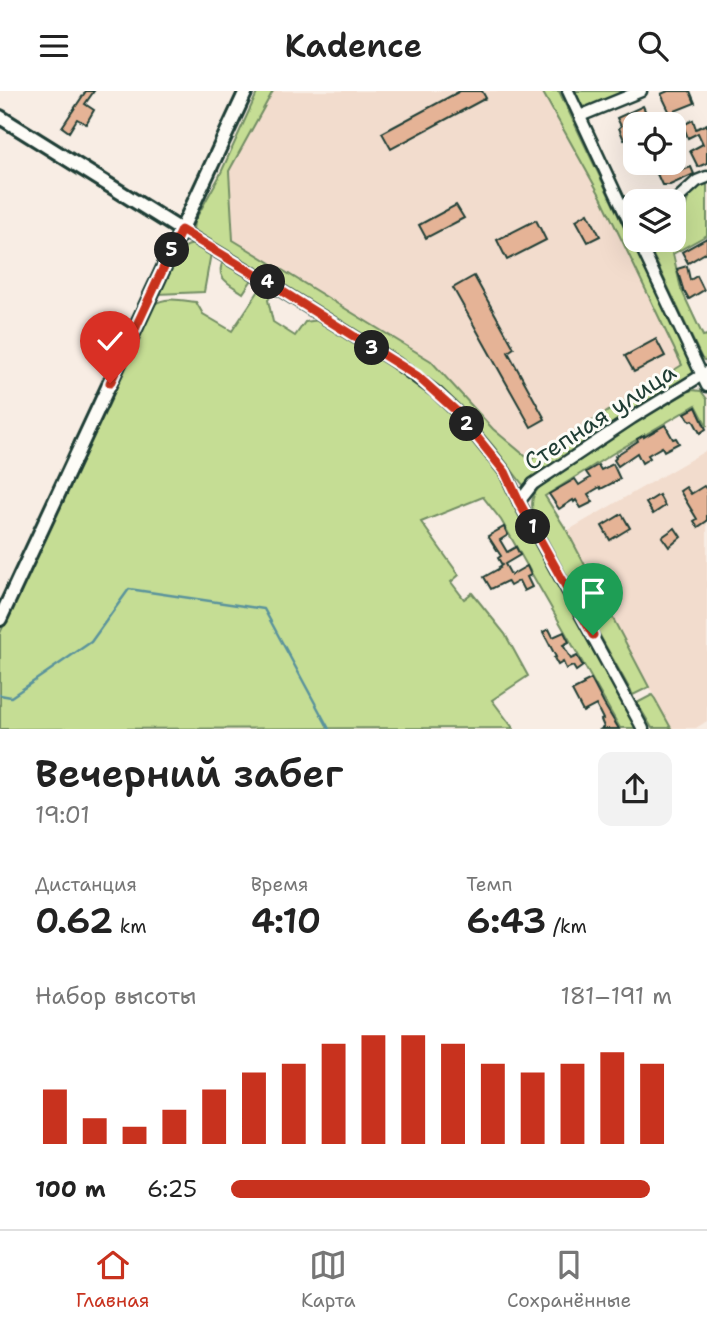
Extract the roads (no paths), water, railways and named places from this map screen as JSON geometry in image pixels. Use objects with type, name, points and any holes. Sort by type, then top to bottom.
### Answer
[{"type":"street","points":[[0,618],[246,91]]},
{"type":"street","points":[[568,91],[623,204]]},
{"type":"street","points":[[580,116],[641,91]]},
{"type":"street","points":[[0,117],[417,376],[455,410],[505,472],[643,729]]},
{"type":"street","points":[[686,191],[697,181],[707,177]]},
{"type":"street","points":[[644,252],[704,374],[707,386]]},
{"type":"street","name":"Степная улица","points":[[519,502],[533,484],[704,374]]},
{"type":"waterway","points":[[0,695],[11,697],[91,642],[129,589],[264,609],[329,729]]}]
